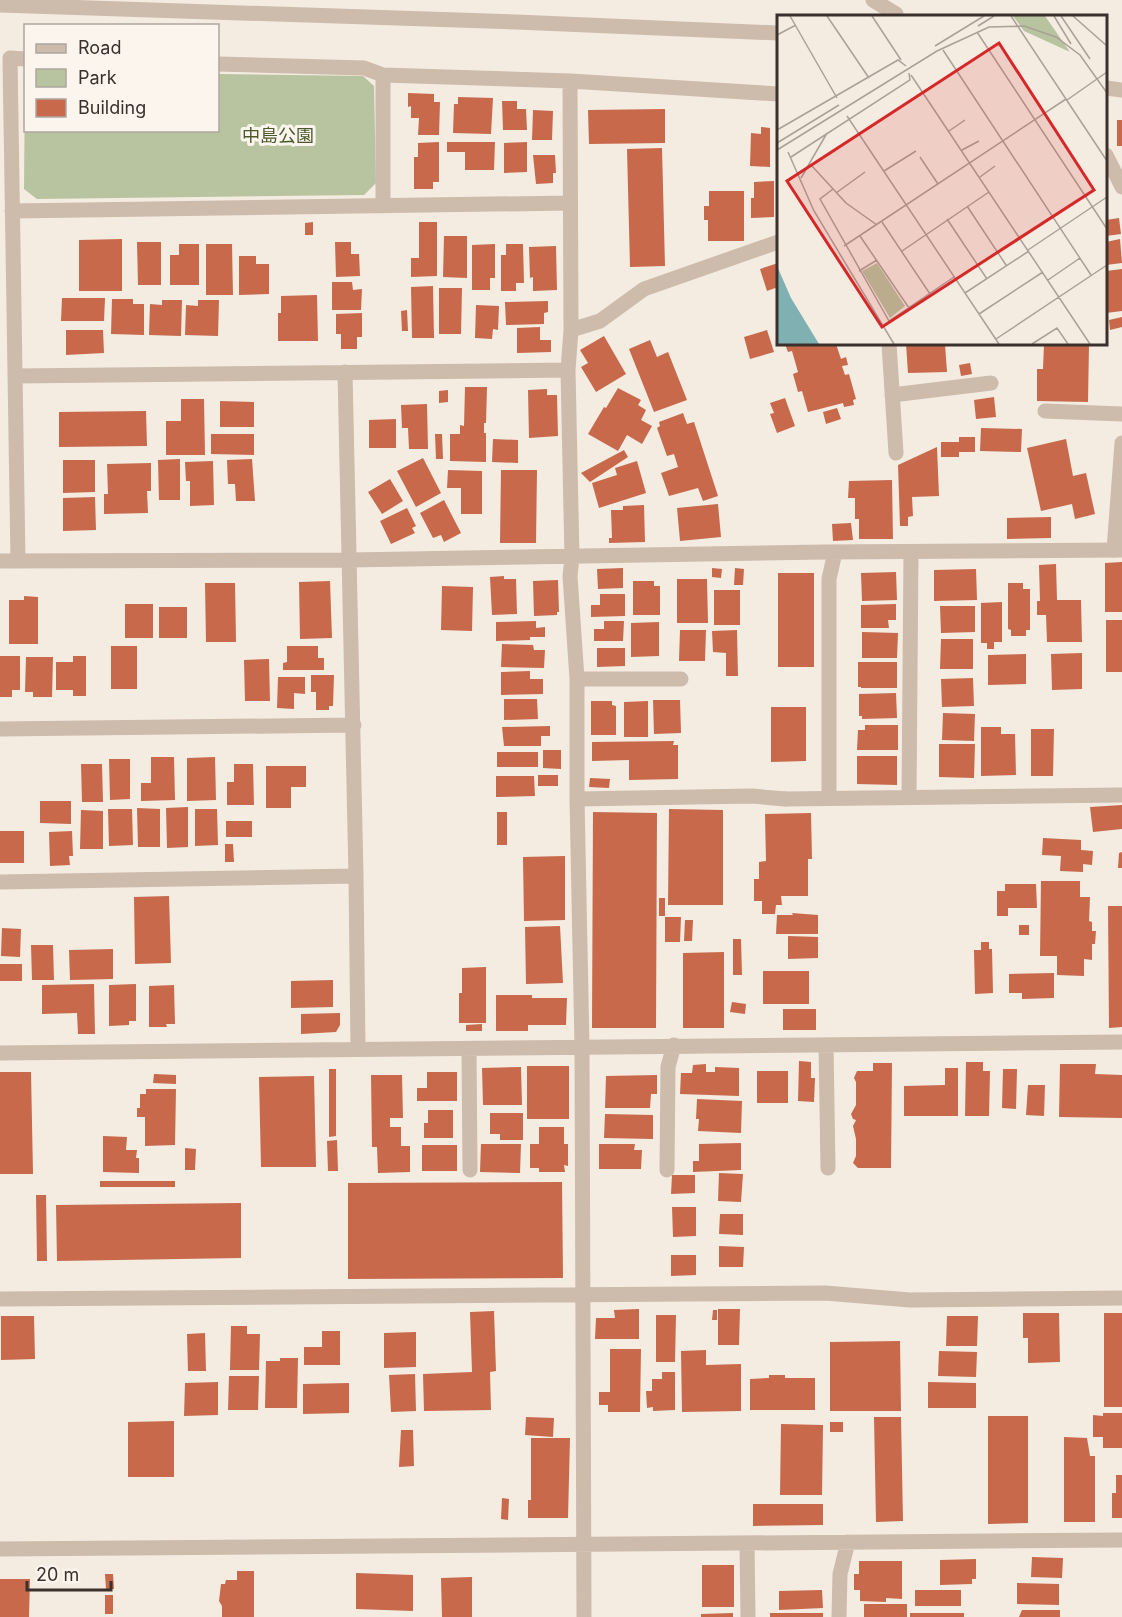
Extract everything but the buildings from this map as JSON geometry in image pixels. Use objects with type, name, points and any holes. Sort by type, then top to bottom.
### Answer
[{"type":"street","points":[[873,0],[896,15]]},
{"type":"street","points":[[0,5],[505,21],[777,33]]},
{"type":"street","points":[[18,561],[10,58],[24,59]]},
{"type":"street","points":[[219,64],[364,68],[384,75],[570,81],[777,94]]},
{"type":"street","points":[[383,206],[384,75]]},
{"type":"street","points":[[570,81],[571,330],[568,370],[572,558],[570,576],[577,678],[582,1046],[584,1617]]},
{"type":"street","points":[[1107,88],[1122,90]]},
{"type":"street","points":[[1107,157],[1122,187],[1107,189]]},
{"type":"street","points":[[12,211],[570,203]]},
{"type":"street","points":[[571,330],[600,321],[644,289],[777,243]]},
{"type":"street","points":[[889,345],[896,453]]},
{"type":"street","points":[[15,376],[568,370]]},
{"type":"street","points":[[345,372],[354,725],[358,1048]]},
{"type":"street","points":[[892,395],[991,383]]},
{"type":"street","points":[[1045,411],[1122,414]]},
{"type":"street","points":[[0,561],[572,558],[590,555],[1118,550],[1122,443]]},
{"type":"street","points":[[829,798],[829,579],[835,552]]},
{"type":"street","points":[[909,797],[910,552]]},
{"type":"street","points":[[577,678],[681,679]]},
{"type":"street","points":[[0,729],[354,725]]},
{"type":"street","points":[[577,799],[1122,795]]},
{"type":"street","points":[[0,882],[356,876]]},
{"type":"street","points":[[0,1053],[1122,1042]]},
{"type":"street","points":[[667,1170],[668,1067],[674,1045]]},
{"type":"street","points":[[826,1045],[828,1168]]},
{"type":"street","points":[[469,1049],[470,1170]]},
{"type":"street","points":[[0,1299],[825,1293],[910,1300],[1122,1298]]},
{"type":"street","points":[[0,1549],[1122,1540]]},
{"type":"street","points":[[839,1617],[840,1574],[848,1542]]},
{"type":"street","points":[[747,1543],[748,1617]]},
{"type":"green space","name":"中島公園","points":[[219,74],[363,76],[374,86],[376,183],[364,195],[37,199],[24,189],[25,132],[219,132]]}]
